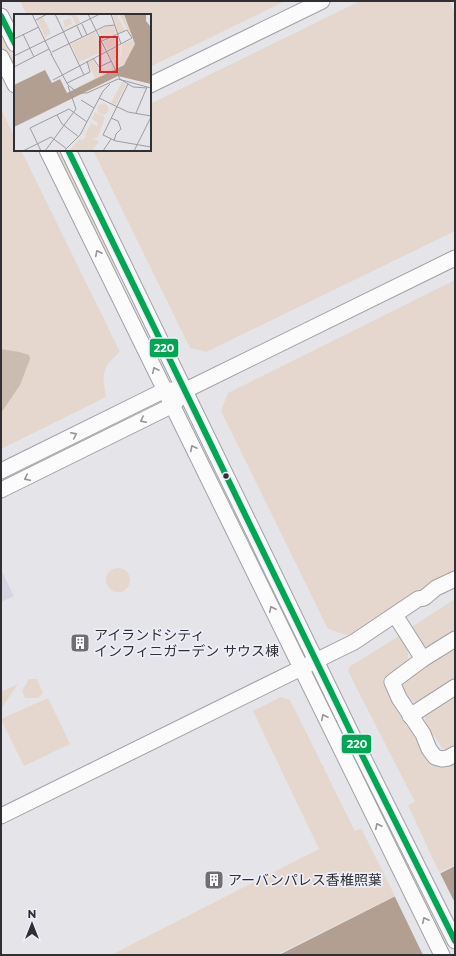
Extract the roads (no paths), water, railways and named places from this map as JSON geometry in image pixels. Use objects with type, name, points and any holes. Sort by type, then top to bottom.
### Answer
[{"type":"street","points":[[151,85],[322,1]]},
{"type":"street","points":[[1,16],[14,42]]},
{"type":"street","points":[[1,57],[14,83]]},
{"type":"street","points":[[47,151],[442,955]]},
{"type":"street","points":[[68,151],[186,390],[225,474],[455,941]]},
{"type":"street","points":[[1,490],[173,405],[186,390],[455,258]]},
{"type":"street","points":[[1,471],[165,390],[186,390]]},
{"type":"street","points":[[1,816],[317,662],[354,642],[418,599],[424,598],[436,588],[455,579]]},
{"type":"street","points":[[395,615],[422,659]]},
{"type":"street","points":[[455,639],[422,659],[392,682],[399,698],[423,734],[429,749],[435,757],[442,760],[455,754]]},
{"type":"street","points":[[410,716],[455,687]]},
{"type":"place","name":"アイランドシティ インフィニガーデン サウス棟","points":[[80,643]]},
{"type":"place","name":"アーバンパレス香椎照葉","points":[[214,880]]}]
